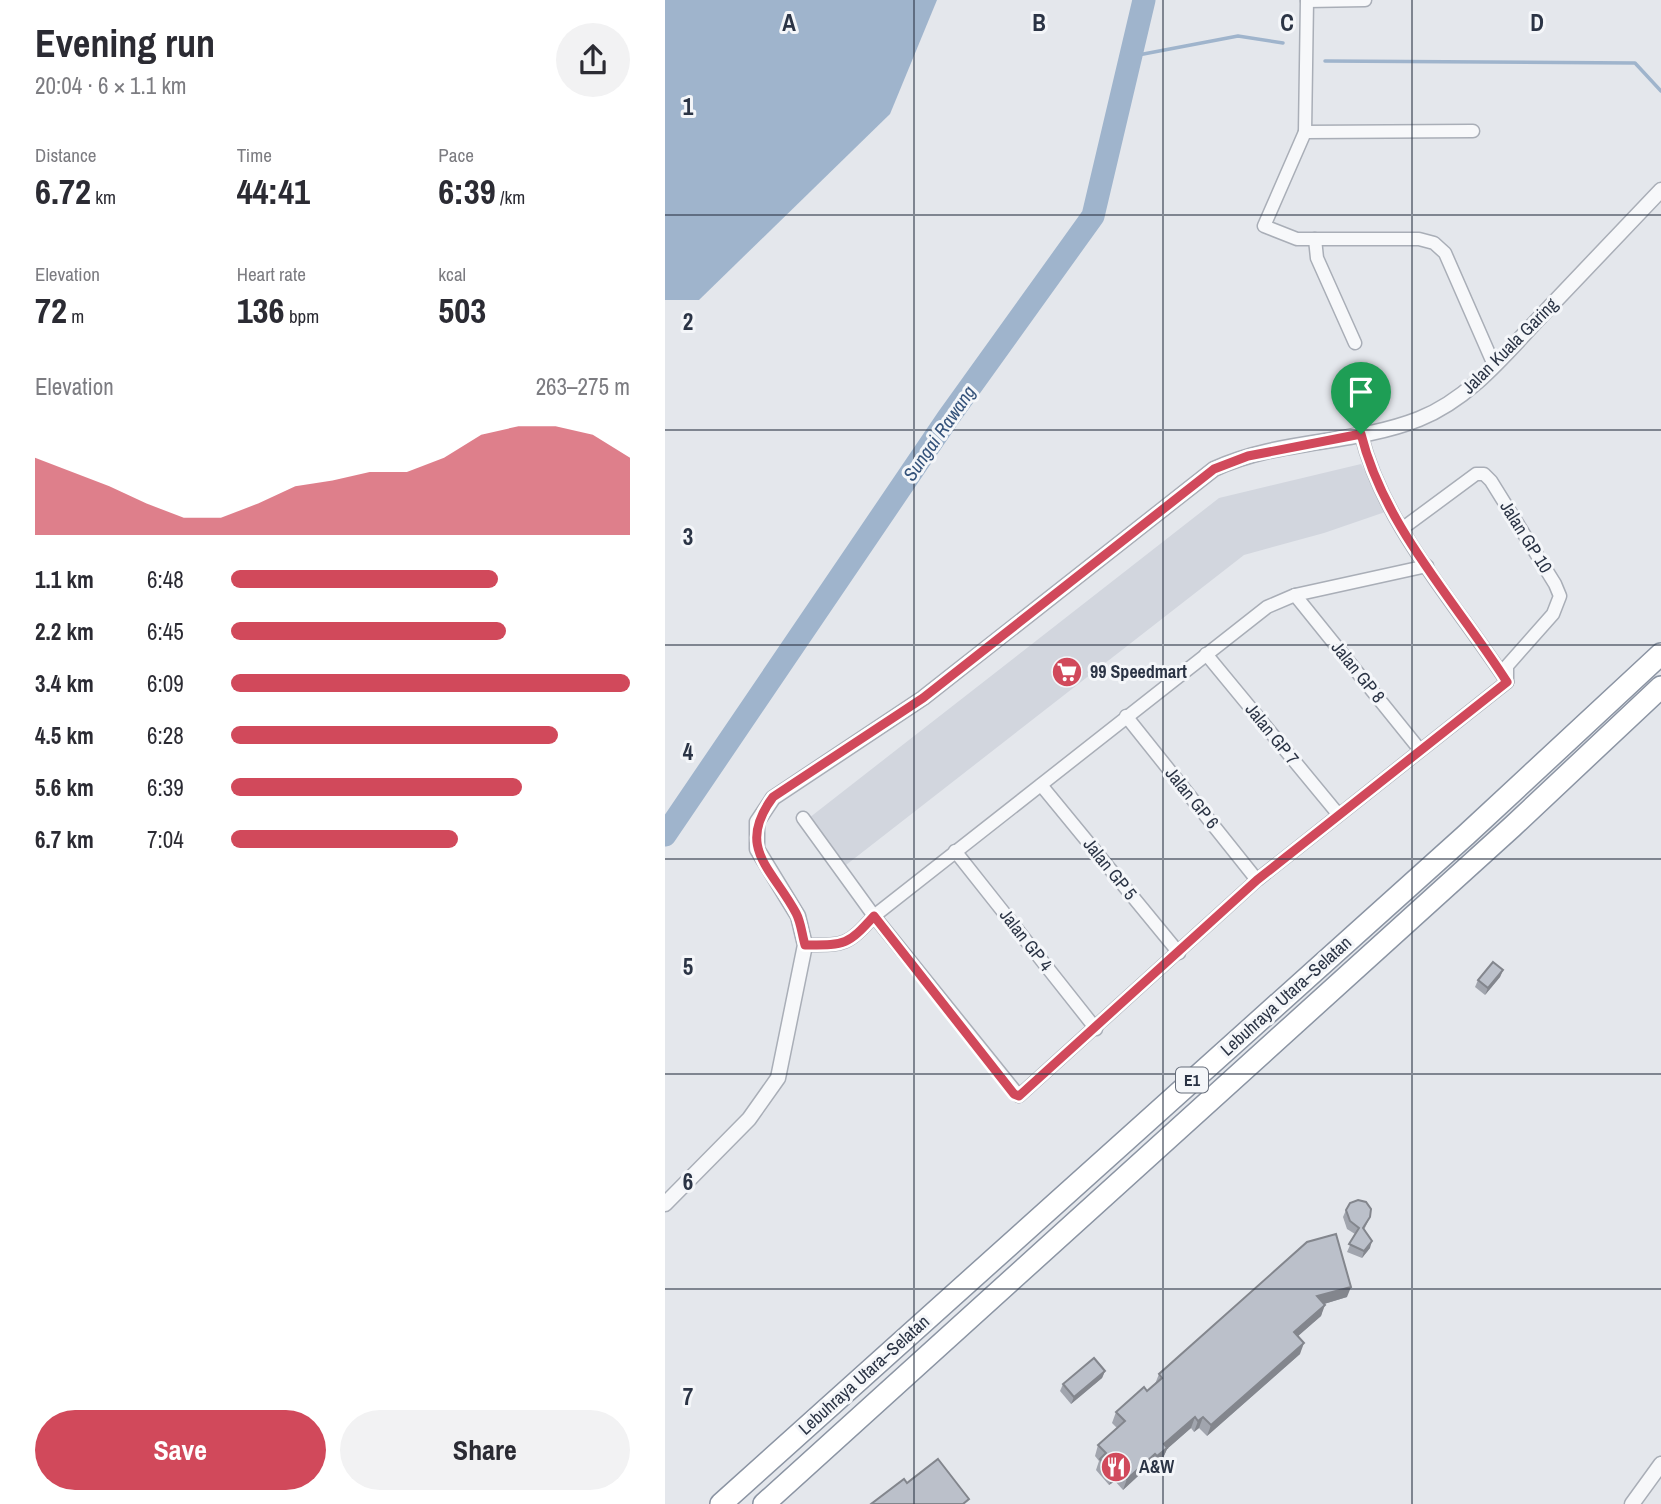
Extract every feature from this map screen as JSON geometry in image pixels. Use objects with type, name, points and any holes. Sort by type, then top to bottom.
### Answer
[{"type":"highway","name":"Lebuhraya Utara–Selatan","points":[[721,1504],[1466,835],[1661,654]]},
{"type":"highway","name":"Lebuhraya Utara–Selatan","points":[[764,1504],[1492,845],[1661,687]]},
{"type":"street","points":[[1365,0],[1307,1],[1305,132],[1263,226],[1297,239],[1419,239],[1434,243],[1445,253],[1495,365]]},
{"type":"street","points":[[1305,132],[1473,131]]},
{"type":"street","name":"Jalan Kuala Garing","points":[[665,1204],[749,1119],[778,1078],[805,945],[798,916],[757,849],[757,822],[773,797],[923,698],[1214,469],[1248,456],[1361,434],[1421,419],[1448,404],[1495,365],[1661,190]]},
{"type":"street","points":[[1315,239],[1317,258],[1356,343]]},
{"type":"street","points":[[803,818],[874,916],[1014,1094],[1019,1096],[1026,1093],[1257,880],[1507,682],[1427,566],[1374,479],[1361,434]]},
{"type":"street","name":"Jalan GP 10","points":[[1403,528],[1476,474],[1484,474],[1490,481],[1560,596],[1553,614],[1507,666],[1507,682]]},
{"type":"street","points":[[805,945],[835,945],[852,940],[874,916],[955,851],[1267,607],[1295,595],[1427,566]]},
{"type":"street","name":"Jalan GP 8","points":[[1295,595],[1420,750]]},
{"type":"street","name":"Jalan GP 7","points":[[1206,654],[1338,814]]},
{"type":"street","name":"Jalan GP 6","points":[[1126,716],[1257,880]]},
{"type":"street","name":"Jalan GP 5","points":[[1041,785],[1179,953]]},
{"type":"street","name":"Jalan GP 4","points":[[955,851],[1096,1030]]},
{"type":"street","points":[[1632,1504],[1661,1464]]},
{"type":"shaded area","points":[[1361,464],[1388,511],[1324,533],[1244,555],[846,865],[809,818],[1219,498]]},
{"type":"water","points":[[665,0],[937,0],[890,114],[699,300],[665,300]]},
{"type":"building","points":[[1493,962],[1503,970],[1488,988],[1478,980]]},
{"type":"building","points":[[1358,1200],[1366,1202],[1371,1209],[1370,1217],[1363,1228],[1372,1241],[1364,1251],[1349,1244],[1359,1228],[1350,1221],[1346,1210],[1350,1203]]},
{"type":"building","points":[[1336,1234],[1351,1287],[1317,1296],[1325,1305],[1294,1332],[1304,1343],[1211,1425],[1203,1417],[1198,1421],[1195,1417],[1164,1444],[1167,1448],[1157,1456],[1155,1454],[1127,1479],[1119,1470],[1113,1475],[1100,1459],[1106,1453],[1098,1445],[1125,1421],[1116,1412],[1144,1387],[1147,1391],[1162,1378],[1159,1374],[1307,1242]]},
{"type":"building","points":[[1094,1358],[1105,1371],[1074,1397],[1063,1384]]},
{"type":"building","points":[[938,1459],[969,1499],[963,1504],[871,1504],[904,1479],[907,1483]]},
{"type":"waterway","name":"Sungai Rawang","points":[[665,835],[948,418],[1093,216],[1144,0]]},
{"type":"waterway","points":[[1133,56],[1238,36],[1283,43]]},
{"type":"waterway","points":[[1325,61],[1635,63],[1661,91]]},
{"type":"place","name":"99 Speedmart","points":[[1067,672]]},
{"type":"place","name":"A&W","points":[[1116,1467]]},
{"type":"route","points":[[1361,434],[1374,479],[1427,566],[1507,682],[1257,880],[1096,1030],[1026,1093],[1019,1096],[1014,1094],[874,916],[852,940],[835,945],[805,945],[798,916],[757,849],[757,822],[773,797],[923,698],[1214,469],[1248,456],[1361,434]]}]
